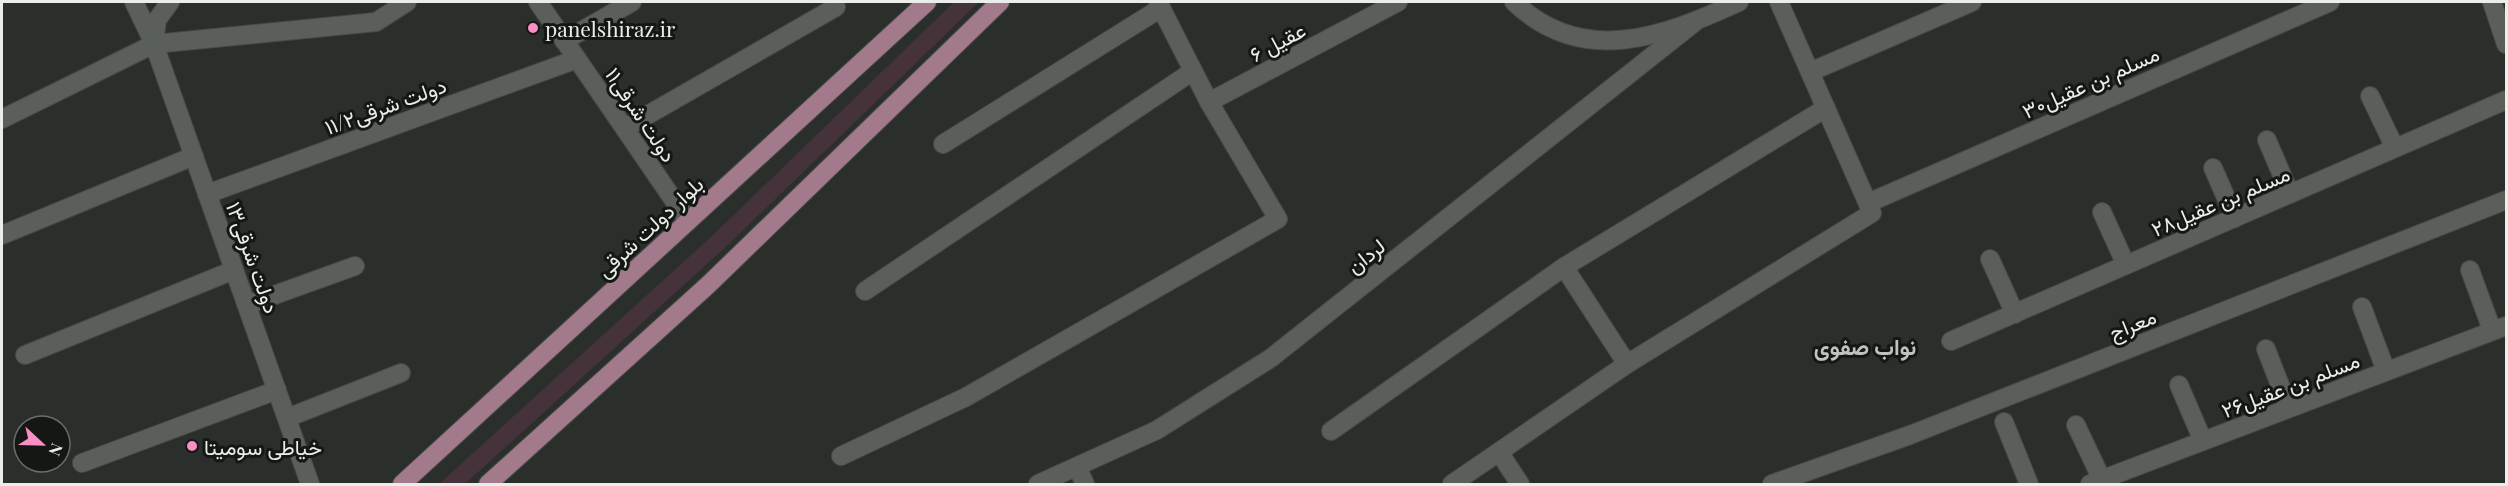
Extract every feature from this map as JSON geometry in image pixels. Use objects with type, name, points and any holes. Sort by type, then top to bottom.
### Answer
[{"type":"main road","name":"بلوار دولت شرقی","points":[[402,484],[927,2]]},
{"type":"main road","points":[[488,484],[708,285],[1000,2]]},
{"type":"street","name":"۱۳دولت شرقی","points":[[134,2],[154,44],[310,484]]},
{"type":"street","points":[[154,44],[157,20],[170,2]]},
{"type":"street","points":[[2,119],[154,44],[376,22],[407,2]]},
{"type":"street","name":"۱۱دولت شرقی","points":[[538,2],[688,221]]},
{"type":"street","points":[[564,40],[632,2]]},
{"type":"street","name":"عقیل ۶","points":[[1209,102],[1398,2]]},
{"type":"street","points":[[1514,2],[1543,25],[1570,36],[1632,41],[1695,22],[1739,2]]},
{"type":"street","points":[[1452,484],[1627,364],[1872,213],[1779,2]]},
{"type":"street","points":[[1810,72],[1972,2]]},
{"type":"street","name":"مسلم بن عقیل۳۰","points":[[1868,203],[2330,2]]},
{"type":"street","points":[[2492,2],[2505,34]]},
{"type":"street","points":[[841,456],[966,397],[1278,219],[1209,102],[1159,5],[943,144]]},
{"type":"street","points":[[625,128],[836,6]]},
{"type":"street","name":"لردان","points":[[1038,484],[1157,430],[1271,358],[1695,22]]},
{"type":"street","name":"۱۱/۲دولت شرقی","points":[[207,194],[577,59]]},
{"type":"street","points":[[865,291],[1193,71]]},
{"type":"street","points":[[2370,96],[2395,148]]},
{"type":"street","name":"مسلم بن عقیل۲۸","points":[[1951,342],[2506,100]]},
{"type":"street","points":[[1331,431],[1564,267],[1826,108]]},
{"type":"street","points":[[2267,140],[2290,194]]},
{"type":"street","points":[[2,236],[194,156]]},
{"type":"street","points":[[2213,168],[2235,218]]},
{"type":"street","name":"معراج","points":[[1772,484],[1910,435],[2506,200]]},
{"type":"street","points":[[2102,212],[2126,265]]},
{"type":"street","points":[[1990,260],[2015,314]]},
{"type":"street","points":[[247,305],[355,266]]},
{"type":"street","points":[[1564,267],[1627,364]]},
{"type":"street","points":[[25,355],[234,270]]},
{"type":"street","points":[[2470,270],[2499,328]]},
{"type":"street","points":[[2362,307],[2386,371]]},
{"type":"street","name":"مسلم بن عقیل۲۶","points":[[2096,482],[2499,328]]},
{"type":"street","points":[[2266,349],[2289,408]]},
{"type":"street","points":[[287,418],[401,373]]},
{"type":"street","points":[[2179,385],[2203,441]]},
{"type":"street","points":[[82,463],[277,390]]},
{"type":"street","points":[[2004,422],[2029,484]]},
{"type":"street","points":[[2076,425],[2096,482]]},
{"type":"street","points":[[1499,452],[1520,484]]},
{"type":"street","points":[[1077,466],[1085,484]]},
{"type":"shaded area","points":[[954,2],[979,2],[730,243],[465,484],[439,484],[713,235]]},
{"type":"place","name":"panelshiraz.ir","points":[[533,28]]},
{"type":"place","name":"خیاطی سومیتا","points":[[192,446]]},
{"type":"district","name":"نواب صفوی","points":[[1865,346]]}]
